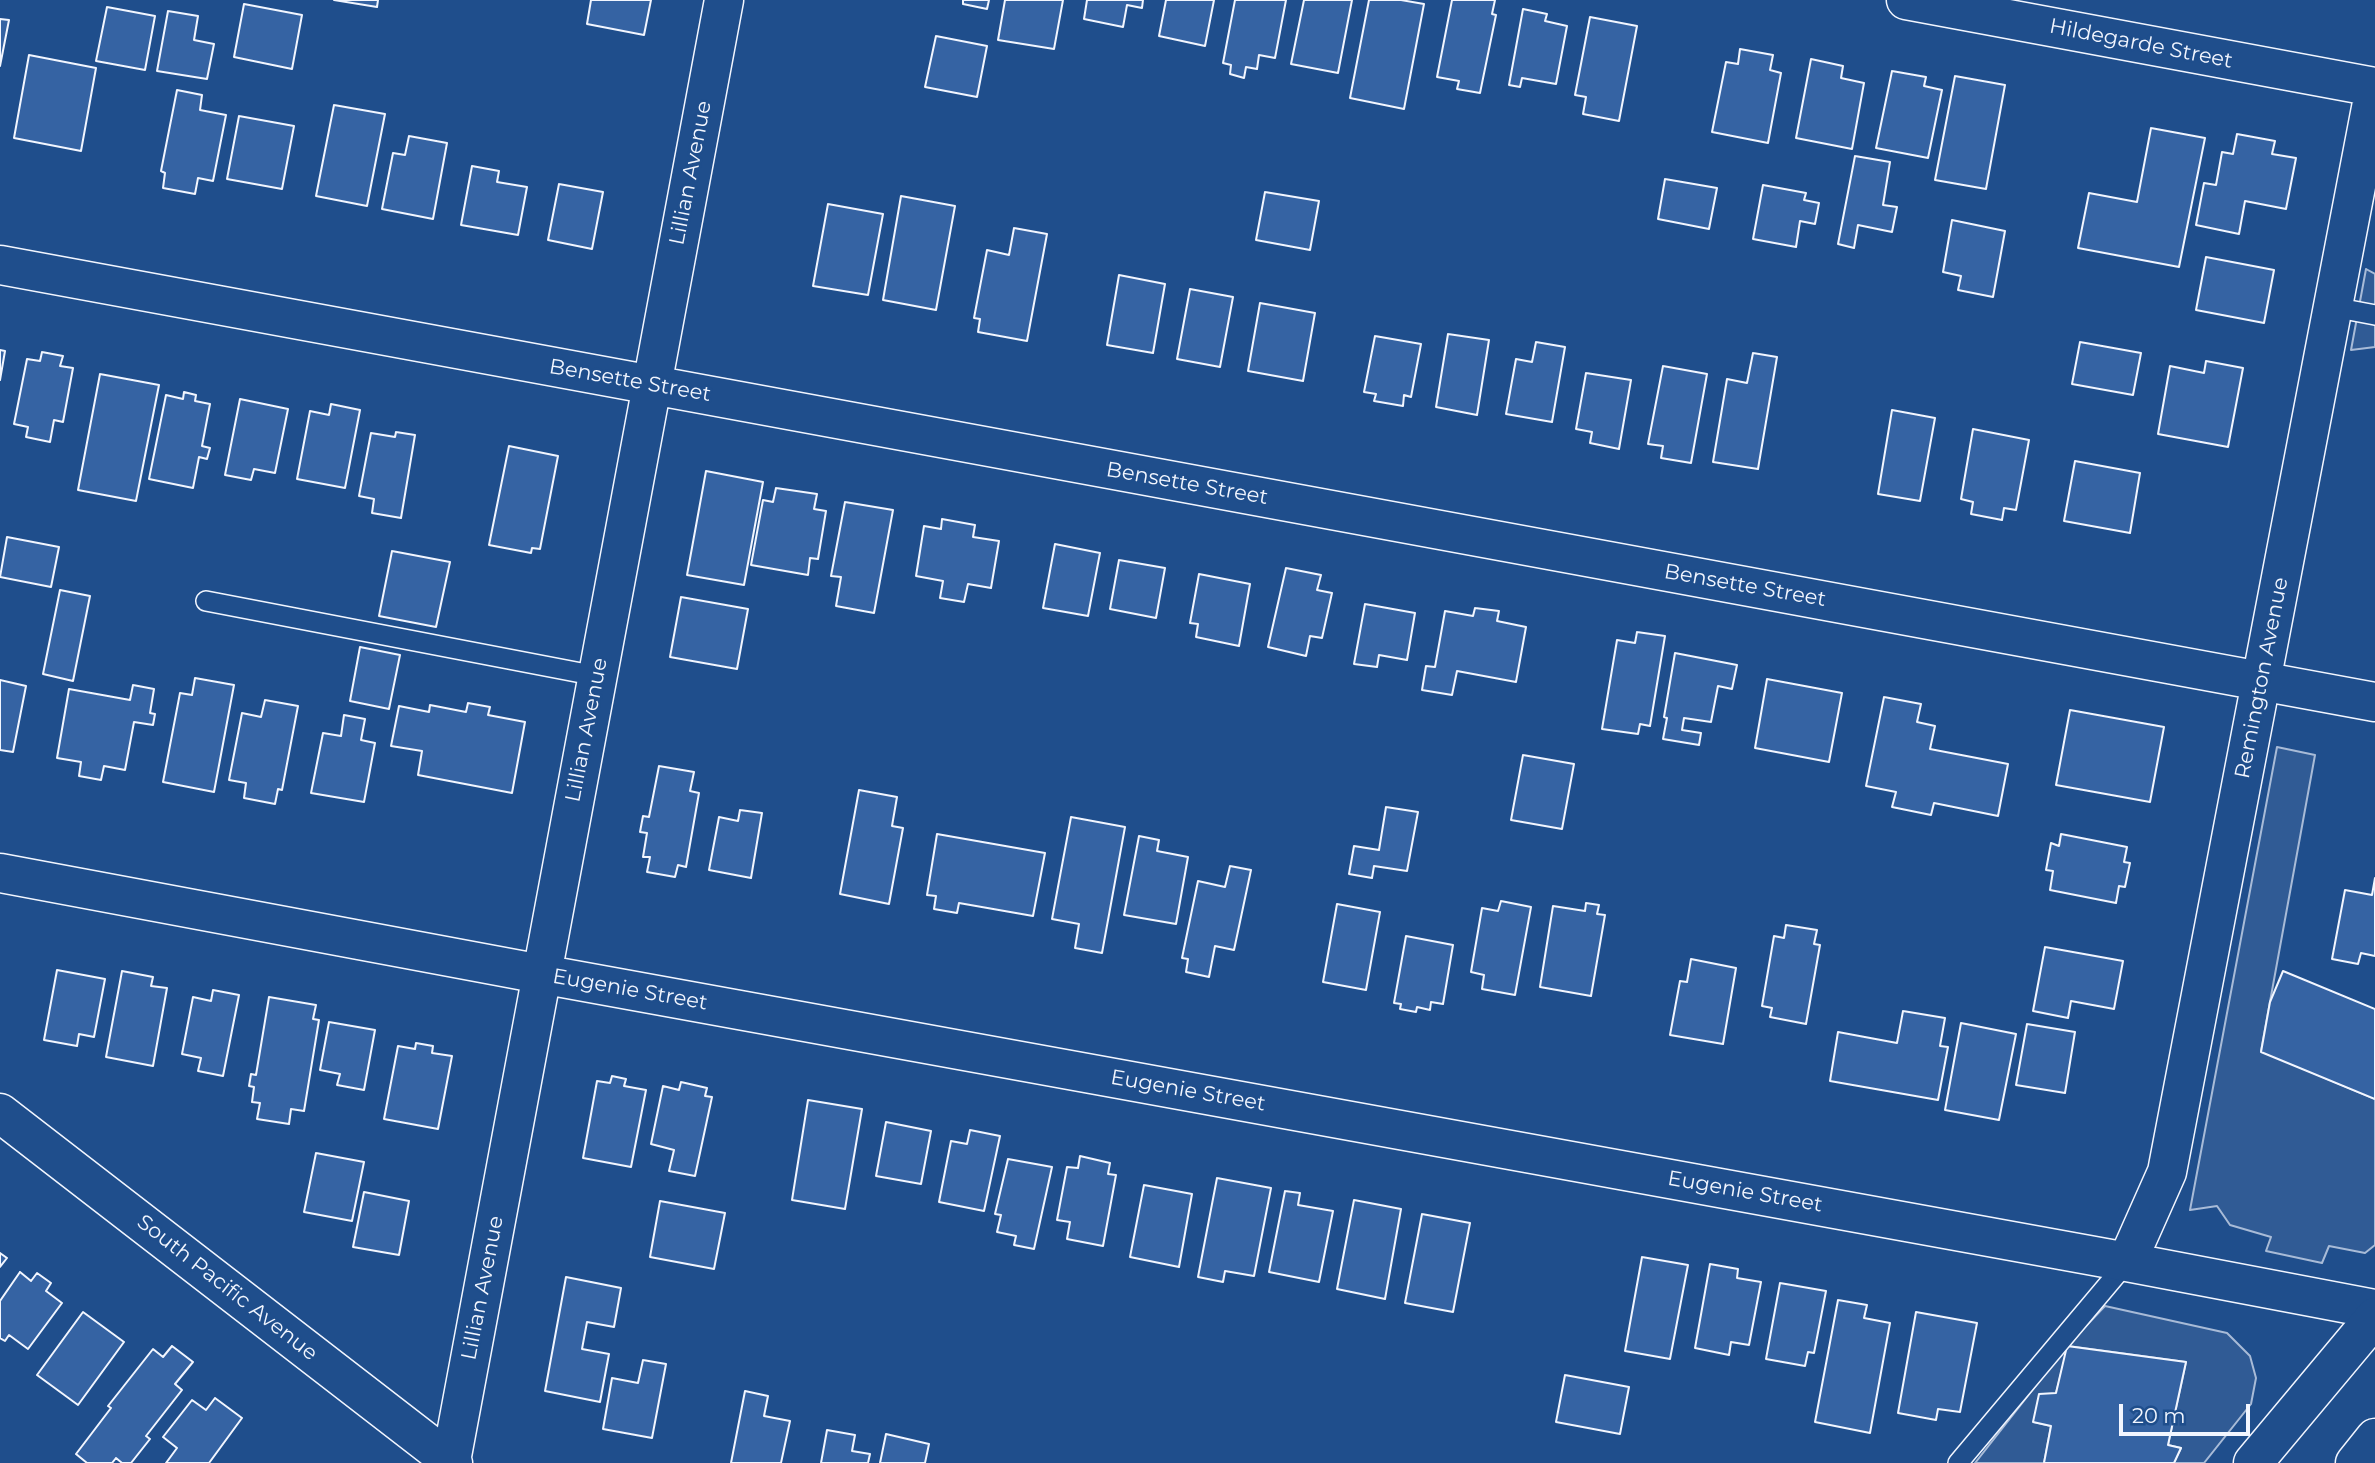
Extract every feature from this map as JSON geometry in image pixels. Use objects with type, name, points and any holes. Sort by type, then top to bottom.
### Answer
[{"type":"street","name":"Lillian Avenue","points":[[452,1462],[724,0]]},
{"type":"street","name":"Hildegarde Street","points":[[1906,0],[2375,87]]},
{"type":"street","name":"Remington Avenue","points":[[2127,1262],[2167,1172],[2375,87]]},
{"type":"street","name":"Bensette Street","points":[[0,265],[2375,702]]},
{"type":"street","name":"Eugenie Street","points":[[0,873],[2375,1309]]},
{"type":"street","name":"South Pacific Avenue","points":[[0,1113],[452,1462]]},
{"type":"street","points":[[2253,1463],[2375,1317]]},
{"type":"street","points":[[2355,1463],[2375,1438]]},
{"type":"lane","points":[[2333,307],[2375,315]]},
{"type":"lane","points":[[206,601],[597,676]]},
{"type":"lane","points":[[1958,1463],[2127,1262]]},
{"type":"shaded area","points":[[2366,269],[2375,274],[2375,347],[2351,350]]},
{"type":"shaded area","points":[[2277,747],[2315,755],[2261,1051],[2375,1099],[2375,1245],[2365,1253],[2329,1246],[2322,1263],[2266,1251],[2271,1237],[2230,1225],[2217,1206],[2190,1210]]},
{"type":"shaded area","points":[[2105,1306],[2227,1333],[2250,1356],[2256,1378],[2251,1404],[2204,1463],[2174,1463],[2181,1448],[2168,1445],[2186,1362],[2068,1346],[2056,1393],[2034,1422],[2051,1426],[2044,1463],[1975,1463],[2067,1346]]},
{"type":"building","points":[[334,0],[378,0],[377,7]]},
{"type":"building","points":[[591,0],[651,0],[644,35],[587,24]]},
{"type":"building","points":[[963,0],[989,0],[987,9],[963,4]]},
{"type":"building","points":[[1005,0],[1063,0],[1054,49],[998,40]]},
{"type":"building","points":[[1087,0],[1143,0],[1142,8],[1127,5],[1123,27],[1084,19]]},
{"type":"building","points":[[1166,0],[1214,0],[1205,46],[1159,36]]},
{"type":"building","points":[[1235,0],[1286,0],[1275,58],[1259,55],[1257,69],[1246,67],[1244,78],[1230,74],[1231,65],[1223,63]]},
{"type":"building","points":[[1304,0],[1352,0],[1338,73],[1291,64]]},
{"type":"building","points":[[1369,0],[1401,0],[1424,4],[1404,109],[1350,98]]},
{"type":"building","points":[[1452,0],[1495,0],[1492,14],[1496,15],[1480,93],[1457,89],[1459,81],[1437,77]]},
{"type":"building","points":[[244,4],[302,15],[292,69],[234,57]]},
{"type":"building","points":[[107,7],[155,16],[145,70],[96,61]]},
{"type":"building","points":[[1523,9],[1547,14],[1545,21],[1567,26],[1556,84],[1522,78],[1520,87],[1509,85]]},
{"type":"building","points":[[168,11],[198,16],[194,40],[214,44],[207,79],[157,71]]},
{"type":"building","points":[[1590,17],[1637,26],[1619,121],[1583,114],[1586,97],[1575,95]]},
{"type":"building","points":[[0,19],[9,20],[0,66]]},
{"type":"building","points":[[936,36],[987,46],[977,97],[925,87]]},
{"type":"building","points":[[1740,49],[1773,55],[1770,70],[1781,73],[1768,143],[1712,132],[1726,62],[1738,64]]},
{"type":"building","points":[[29,55],[96,68],[81,151],[14,138]]},
{"type":"building","points":[[1811,59],[1843,66],[1841,78],[1864,83],[1852,149],[1796,138]]},
{"type":"building","points":[[1892,71],[1926,77],[1924,86],[1942,90],[1928,158],[1876,148]]},
{"type":"building","points":[[1955,76],[2005,85],[1986,189],[1935,180]]},
{"type":"building","points":[[177,90],[202,95],[200,110],[226,115],[213,181],[198,178],[195,194],[163,188],[165,173],[161,171]]},
{"type":"building","points":[[334,105],[385,114],[367,206],[316,196]]},
{"type":"building","points":[[239,116],[294,126],[282,189],[227,179]]},
{"type":"building","points":[[2151,128],[2205,138],[2179,267],[2078,248],[2089,193],[2137,202]]},
{"type":"building","points":[[2237,134],[2275,141],[2272,154],[2296,158],[2286,209],[2245,201],[2239,234],[2196,225],[2204,183],[2216,185],[2222,152],[2233,154]]},
{"type":"building","points":[[409,136],[447,143],[433,219],[382,209],[393,153],[405,155]]},
{"type":"building","points":[[1855,156],[1890,162],[1883,205],[1897,207],[1892,232],[1858,225],[1854,248],[1838,244]]},
{"type":"building","points":[[472,166],[499,171],[497,182],[527,187],[518,235],[461,225]]},
{"type":"building","points":[[1665,179],[1717,188],[1709,229],[1658,219]]},
{"type":"building","points":[[559,184],[603,192],[592,249],[548,240]]},
{"type":"building","points":[[1763,185],[1806,193],[1804,200],[1819,203],[1815,224],[1800,221],[1796,247],[1753,239]]},
{"type":"building","points":[[1265,192],[1319,201],[1310,250],[1256,240]]},
{"type":"building","points":[[901,196],[955,206],[936,310],[883,300]]},
{"type":"building","points":[[828,204],[883,214],[868,295],[813,286]]},
{"type":"building","points":[[1952,220],[2005,231],[1993,297],[1958,290],[1961,276],[1943,272]]},
{"type":"building","points":[[1014,228],[1047,234],[1027,341],[978,332],[980,319],[974,318],[987,250],[1009,255]]},
{"type":"building","points":[[2206,257],[2274,270],[2264,323],[2196,310]]},
{"type":"building","points":[[1119,275],[1165,284],[1153,353],[1107,345]]},
{"type":"building","points":[[1190,289],[1233,297],[1220,367],[1177,359]]},
{"type":"building","points":[[1260,303],[1315,313],[1303,381],[1248,371]]},
{"type":"building","points":[[1448,334],[1489,340],[1477,415],[1436,407]]},
{"type":"building","points":[[1375,336],[1421,344],[1411,397],[1404,395],[1403,406],[1374,401],[1376,394],[1364,392]]},
{"type":"building","points":[[1536,342],[1565,347],[1552,422],[1506,414],[1516,359],[1532,362]]},
{"type":"building","points":[[2080,342],[2141,353],[2133,395],[2072,384]]},
{"type":"building","points":[[0,350],[5,351],[0,380]]},
{"type":"building","points":[[42,352],[63,356],[60,366],[73,368],[63,422],[54,420],[50,442],[26,437],[28,427],[14,424],[27,359],[40,361]]},
{"type":"building","points":[[1753,353],[1777,357],[1758,469],[1713,462],[1727,379],[1747,383]]},
{"type":"building","points":[[2206,361],[2243,368],[2228,447],[2158,434],[2170,366],[2204,373]]},
{"type":"building","points":[[1663,366],[1707,374],[1691,463],[1661,458],[1663,446],[1648,444]]},
{"type":"building","points":[[1586,373],[1631,380],[1619,449],[1590,443],[1592,432],[1576,429]]},
{"type":"building","points":[[100,374],[159,385],[136,501],[78,490]]},
{"type":"building","points":[[184,392],[196,395],[195,401],[210,404],[202,446],[210,448],[207,459],[199,457],[193,488],[149,479],[166,395],[183,399]]},
{"type":"building","points":[[240,399],[288,409],[275,473],[254,469],[251,480],[225,475]]},
{"type":"building","points":[[331,404],[360,410],[345,488],[297,479],[310,411],[329,415]]},
{"type":"building","points":[[1892,410],[1935,418],[1920,501],[1878,494]]},
{"type":"building","points":[[1973,429],[2029,440],[2016,510],[2004,508],[2002,520],[1971,514],[1973,502],[1961,499]]},
{"type":"building","points":[[396,432],[415,435],[401,518],[372,513],[374,499],[359,496],[371,433],[395,437]]},
{"type":"building","points":[[509,446],[558,456],[540,549],[532,548],[531,553],[489,545]]},
{"type":"building","points":[[2075,461],[2140,473],[2130,533],[2064,521]]},
{"type":"building","points":[[706,471],[763,482],[744,585],[687,575]]},
{"type":"building","points":[[776,488],[817,494],[814,509],[826,511],[818,559],[810,558],[808,575],[751,565],[763,500],[773,502]]},
{"type":"building","points":[[845,502],[893,510],[874,613],[836,606],[841,577],[831,576]]},
{"type":"building","points":[[942,519],[975,525],[973,537],[999,541],[991,588],[968,584],[964,602],[940,598],[943,581],[916,576],[924,526],[941,529]]},
{"type":"building","points":[[7,537],[59,547],[51,587],[0,577]]},
{"type":"building","points":[[1055,544],[1100,553],[1088,616],[1043,608]]},
{"type":"building","points":[[392,551],[450,562],[436,627],[379,616]]},
{"type":"building","points":[[1119,560],[1165,568],[1156,618],[1110,609]]},
{"type":"building","points":[[1286,568],[1321,575],[1317,590],[1332,593],[1322,638],[1310,636],[1306,656],[1268,647]]},
{"type":"building","points":[[1199,574],[1250,584],[1239,646],[1196,637],[1198,624],[1190,623]]},
{"type":"building","points":[[60,590],[90,596],[73,681],[43,674]]},
{"type":"building","points":[[681,597],[748,609],[737,669],[670,657]]},
{"type":"building","points":[[1365,604],[1415,613],[1407,660],[1379,655],[1377,667],[1354,664]]},
{"type":"building","points":[[1475,608],[1499,611],[1497,621],[1526,627],[1516,682],[1457,671],[1452,695],[1422,690],[1426,666],[1435,667],[1445,611],[1473,616]]},
{"type":"building","points":[[1637,632],[1665,636],[1650,726],[1640,724],[1638,734],[1602,729],[1617,640],[1635,643]]},
{"type":"building","points":[[360,647],[400,655],[389,709],[350,701]]},
{"type":"building","points":[[1675,653],[1737,665],[1732,689],[1718,686],[1711,722],[1684,718],[1682,730],[1701,733],[1699,745],[1663,739]]},
{"type":"building","points":[[195,678],[234,685],[214,792],[163,782],[180,693],[192,695]]},
{"type":"building","points":[[1767,679],[1842,693],[1829,762],[1755,748]]},
{"type":"building","points":[[0,680],[26,686],[13,752],[0,750]]},
{"type":"building","points":[[133,685],[154,689],[150,713],[155,714],[153,725],[134,722],[125,770],[104,766],[101,780],[79,776],[81,762],[57,758],[69,689],[130,700]]},
{"type":"building","points":[[1884,697],[1921,704],[1917,722],[1935,726],[1930,749],[2008,764],[1998,816],[1934,803],[1931,815],[1892,807],[1896,792],[1866,786]]},
{"type":"building","points":[[265,700],[298,706],[282,790],[278,789],[275,804],[244,798],[246,783],[229,780],[242,713],[261,717]]},
{"type":"building","points":[[468,703],[490,707],[488,715],[525,722],[512,793],[418,775],[422,751],[391,746],[399,706],[429,712],[430,705],[466,712]]},
{"type":"building","points":[[2070,710],[2164,727],[2150,802],[2056,785]]},
{"type":"building","points":[[344,715],[365,719],[361,740],[375,743],[364,802],[311,793],[323,733],[341,736]]},
{"type":"building","points":[[1523,755],[1574,764],[1562,829],[1511,820]]},
{"type":"building","points":[[659,766],[694,772],[690,791],[699,793],[686,867],[678,865],[675,877],[647,872],[650,857],[643,857],[647,833],[640,832],[643,816],[649,817]]},
{"type":"building","points":[[859,790],[897,797],[892,826],[903,828],[889,904],[840,894]]},
{"type":"building","points":[[1386,807],[1418,812],[1407,871],[1374,866],[1372,878],[1349,874],[1354,846],[1379,850]]},
{"type":"building","points":[[740,810],[762,813],[751,878],[709,870],[719,817],[738,821]]},
{"type":"building","points":[[1071,817],[1125,827],[1102,953],[1075,948],[1079,924],[1052,919]]},
{"type":"building","points":[[937,834],[1045,853],[1033,916],[959,903],[957,913],[934,909],[936,896],[927,895]]},
{"type":"building","points":[[2061,834],[2127,847],[2124,862],[2130,863],[2125,887],[2119,886],[2116,903],[2050,890],[2053,871],[2046,870],[2051,843],[2059,846]]},
{"type":"building","points":[[1139,836],[1159,840],[1157,851],[1188,857],[1176,924],[1124,915]]},
{"type":"building","points":[[1230,866],[1251,870],[1234,950],[1215,946],[1209,977],[1186,972],[1188,959],[1182,958],[1198,881],[1225,887]]},
{"type":"building","points":[[2375,878],[2375,956],[2361,953],[2358,964],[2332,959],[2345,890],[2372,895]]},
{"type":"building","points":[[1501,901],[1531,907],[1515,995],[1482,989],[1484,975],[1471,972],[1482,908],[1498,911]]},
{"type":"building","points":[[1586,903],[1599,905],[1597,914],[1605,915],[1591,996],[1540,987],[1553,906],[1585,911]]},
{"type":"building","points":[[1337,904],[1380,912],[1366,990],[1323,982]]},
{"type":"building","points":[[1786,925],[1817,930],[1814,944],[1820,945],[1806,1024],[1770,1017],[1772,1008],[1762,1006],[1774,936],[1784,938]]},
{"type":"building","points":[[1406,936],[1453,945],[1443,1004],[1431,1002],[1430,1010],[1417,1007],[1416,1012],[1400,1009],[1401,1004],[1394,1003]]},
{"type":"building","points":[[2045,947],[2123,961],[2114,1009],[2071,1001],[2068,1018],[2033,1011]]},
{"type":"building","points":[[1691,959],[1736,968],[1723,1044],[1670,1035],[1680,981],[1687,982]]},
{"type":"building","points":[[57,970],[105,979],[94,1037],[79,1034],[77,1046],[44,1040]]},
{"type":"building","points":[[122,971],[153,977],[151,986],[167,988],[153,1066],[106,1057]]},
{"type":"building","points":[[2283,971],[2375,1009],[2375,1099],[2261,1052],[2270,1002]]},
{"type":"building","points":[[213,990],[239,995],[223,1076],[198,1071],[201,1058],[182,1054],[193,997],[211,1001]]},
{"type":"building","points":[[269,997],[316,1005],[313,1019],[319,1020],[304,1111],[291,1109],[289,1124],[257,1119],[260,1103],[252,1102],[254,1087],[249,1086],[251,1074],[256,1075]]},
{"type":"building","points":[[1903,1011],[1945,1018],[1940,1046],[1948,1047],[1938,1100],[1830,1081],[1838,1032],[1897,1043]]},
{"type":"building","points":[[329,1022],[375,1030],[364,1090],[337,1085],[340,1074],[320,1070]]},
{"type":"building","points":[[1961,1023],[2016,1034],[1999,1120],[1945,1110]]},
{"type":"building","points":[[2027,1024],[2075,1032],[2065,1093],[2016,1085]]},
{"type":"building","points":[[416,1043],[433,1046],[432,1053],[452,1056],[438,1129],[384,1119],[398,1046],[415,1049]]},
{"type":"building","points":[[612,1076],[626,1079],[624,1086],[646,1090],[631,1167],[583,1158],[597,1081],[610,1083]]},
{"type":"building","points":[[681,1082],[707,1088],[705,1096],[712,1097],[695,1176],[669,1171],[674,1150],[651,1144],[663,1086],[679,1090]]},
{"type":"building","points":[[808,1100],[862,1109],[845,1209],[792,1200]]},
{"type":"building","points":[[886,1122],[931,1131],[921,1184],[876,1176]]},
{"type":"building","points":[[970,1130],[1000,1136],[984,1211],[939,1202],[951,1141],[967,1144]]},
{"type":"building","points":[[316,1153],[364,1162],[352,1221],[304,1212]]},
{"type":"building","points":[[1080,1156],[1110,1163],[1108,1174],[1116,1175],[1103,1246],[1067,1239],[1070,1222],[1057,1220],[1067,1167],[1078,1168]]},
{"type":"building","points":[[1008,1159],[1052,1167],[1034,1249],[1014,1245],[1016,1236],[997,1232],[1001,1215],[995,1214]]},
{"type":"building","points":[[1217,1178],[1271,1188],[1254,1276],[1225,1271],[1223,1282],[1198,1277]]},
{"type":"building","points":[[1144,1185],[1192,1194],[1179,1267],[1130,1257]]},
{"type":"building","points":[[1285,1191],[1300,1193],[1298,1205],[1333,1211],[1319,1282],[1269,1272]]},
{"type":"building","points":[[364,1192],[409,1201],[399,1255],[353,1247]]},
{"type":"building","points":[[1354,1200],[1401,1209],[1385,1299],[1337,1289]]},
{"type":"building","points":[[660,1201],[725,1213],[714,1269],[650,1257]]},
{"type":"building","points":[[1422,1214],[1470,1223],[1453,1312],[1405,1303]]},
{"type":"building","points":[[0,1253],[7,1258],[0,1267]]},
{"type":"building","points":[[1642,1257],[1688,1265],[1670,1359],[1625,1351]]},
{"type":"building","points":[[1710,1264],[1738,1269],[1737,1278],[1761,1282],[1749,1345],[1731,1342],[1729,1355],[1695,1348]]},
{"type":"building","points":[[20,1272],[31,1281],[37,1273],[51,1283],[46,1291],[62,1303],[28,1349],[9,1335],[5,1341],[0,1338],[0,1301]]},
{"type":"building","points":[[566,1277],[621,1288],[614,1327],[587,1322],[582,1349],[609,1354],[600,1402],[545,1391]]},
{"type":"building","points":[[1780,1283],[1826,1291],[1814,1353],[1808,1352],[1805,1366],[1766,1359]]},
{"type":"building","points":[[1838,1300],[1867,1305],[1864,1318],[1890,1323],[1870,1433],[1815,1422]]},
{"type":"building","points":[[83,1312],[124,1342],[78,1405],[37,1375]]},
{"type":"building","points":[[1916,1312],[1977,1323],[1960,1412],[1938,1409],[1936,1420],[1898,1413]]},
{"type":"building","points":[[172,1346],[193,1362],[175,1384],[182,1390],[146,1436],[150,1439],[131,1463],[122,1463],[116,1458],[112,1463],[87,1463],[76,1454],[111,1408],[108,1406],[153,1349],[163,1357]]},
{"type":"building","points":[[2067,1346],[2186,1362],[2168,1445],[2181,1448],[2174,1463],[2044,1463],[2051,1426],[2033,1422],[2039,1394],[2056,1393]]},
{"type":"building","points":[[643,1360],[666,1364],[652,1438],[603,1429],[612,1378],[638,1383]]},
{"type":"building","points":[[1565,1375],[1629,1387],[1620,1434],[1556,1422]]},
{"type":"building","points":[[745,1391],[768,1396],[764,1416],[790,1421],[781,1463],[731,1463]]},
{"type":"building","points":[[215,1398],[242,1418],[209,1463],[166,1463],[177,1448],[163,1437],[192,1400],[206,1410]]},
{"type":"building","points":[[827,1430],[855,1435],[852,1451],[870,1454],[868,1463],[821,1463]]},
{"type":"building","points":[[886,1434],[929,1444],[925,1463],[880,1463]]}]
